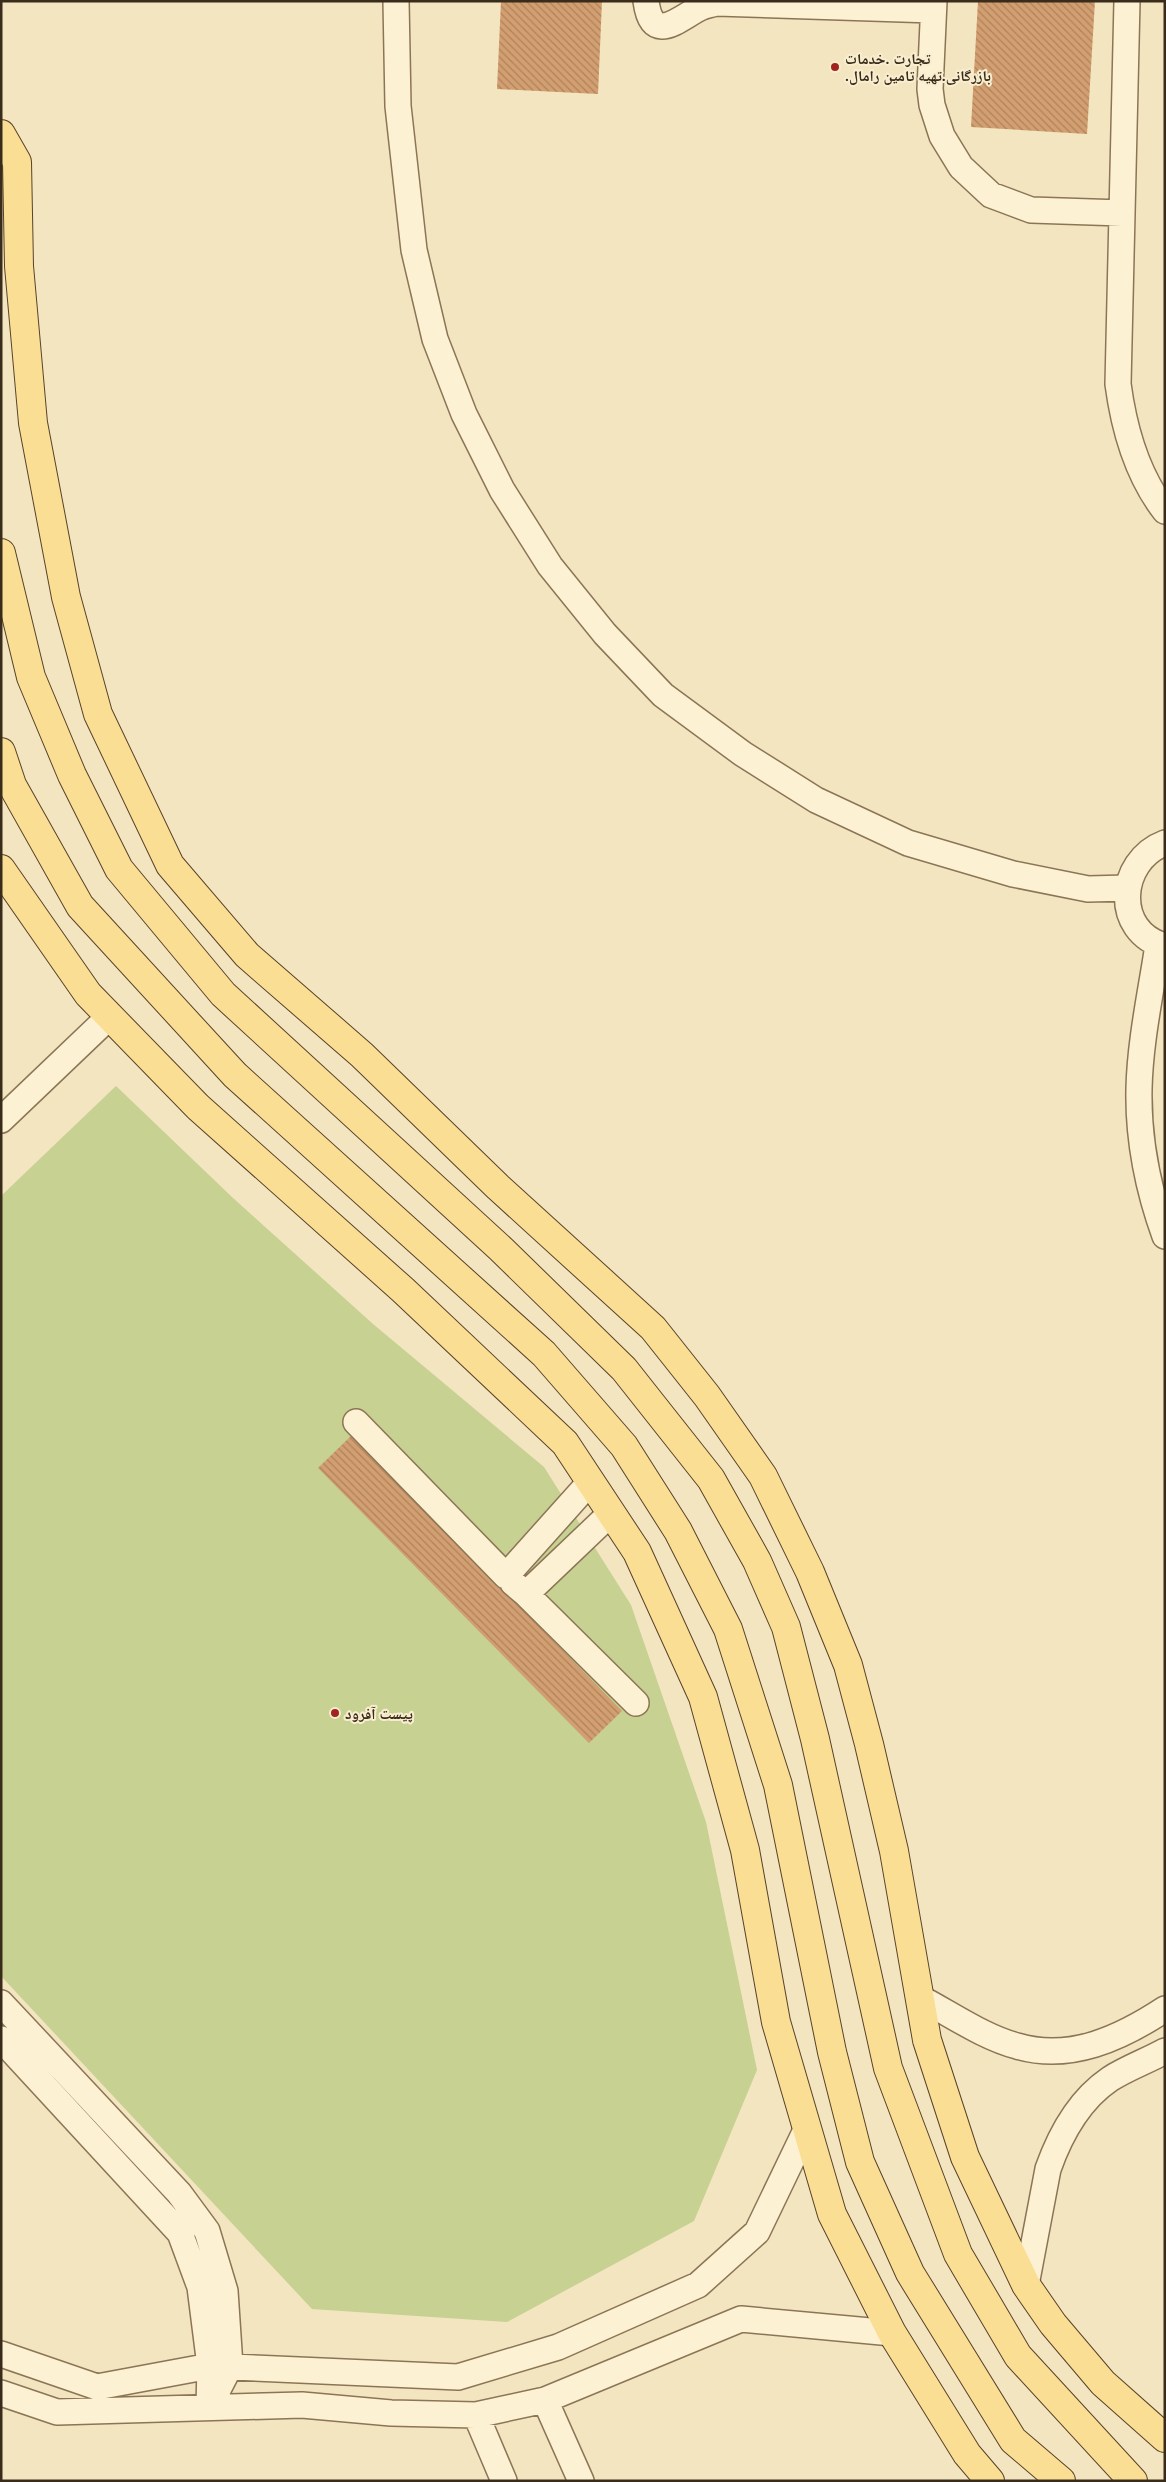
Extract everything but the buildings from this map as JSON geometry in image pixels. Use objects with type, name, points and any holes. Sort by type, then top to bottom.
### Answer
[{"type":"main road","points":[[1,134],[17,162],[20,266],[33,423],[66,597],[98,714],[170,865],[248,955],[362,1055],[498,1187],[652,1328],[707,1396],[763,1476],[810,1572],[848,1665],[894,1851],[927,2040],[964,2158],[1026,2284],[1053,2324],[1103,2383],[1165,2438]]},
{"type":"main road","points":[[1,553],[31,676],[72,775],[119,869],[223,994],[501,1249],[624,1369],[711,1479],[757,1561],[786,1627],[817,1749],[888,2068],[958,2254],[1018,2356],[1133,2481]]},
{"type":"main road","points":[[1,752],[12,785],[80,906],[236,1075],[544,1354],[624,1446],[678,1531],[728,1629],[778,1785],[832,2052],[860,2162],[910,2273],[1013,2440],[1061,2481]]},
{"type":"main road","points":[[1,869],[88,994],[198,1107],[402,1290],[565,1443],[637,1552],[703,1697],[745,1850],[776,2022],[832,2214],[892,2333],[966,2454],[990,2481]]},
{"type":"street","points":[[396,1],[398,106],[414,250],[435,339],[464,414],[502,490],[550,566],[605,634],[663,695],[743,754],[816,800],[908,843],[1013,874],[1088,889],[1127,888]]},
{"type":"street","points":[[646,1],[650,17],[654,22],[666,26],[677,24],[701,8],[718,3],[934,5],[930,90],[932,105],[942,136],[961,167],[991,195],[1031,210],[1122,214]]},
{"type":"street","points":[[1127,1],[1118,384],[1121,406],[1135,456],[1164,509]]},
{"type":"street","points":[[1165,843],[1155,847],[1142,857],[1132,871],[1127,888],[1128,905],[1133,921],[1144,935],[1162,945],[1142,1057],[1139,1120],[1148,1183],[1165,1236]]},
{"type":"street","points":[[1,1120],[110,1016]]},
{"type":"street","points":[[356,1422],[506,1576],[636,1703]]},
{"type":"street","points":[[506,1576],[590,1482]]},
{"type":"street","points":[[526,1594],[611,1513]]},
{"type":"street","points":[[920,1998],[999,2040],[1016,2046],[1049,2052],[1095,2045],[1165,2009]]},
{"type":"street","points":[[1,2003],[179,2193],[206,2231],[225,2291],[220,2366],[209,2407]]},
{"type":"street","points":[[1,2039],[180,2233],[200,2287],[220,2366]]},
{"type":"street","points":[[1026,2284],[1048,2169],[1054,2152],[1071,2120],[1096,2091],[1111,2079],[1165,2051]]},
{"type":"street","points":[[1,2354],[97,2387],[220,2366],[458,2377],[558,2347],[698,2285],[758,2232],[807,2128]]},
{"type":"street","points":[[1,2393],[57,2412],[302,2405],[391,2412],[476,2415],[545,2400],[741,2319],[892,2333]]},
{"type":"street","points":[[545,2400],[581,2481]]},
{"type":"street","points":[[476,2415],[504,2481]]},
{"type":"green space","name":"پیست آفرود","points":[[116,1086],[233,1198],[373,1324],[544,1467],[631,1605],[706,1822],[757,2070],[694,2221],[507,2322],[312,2309],[1,1976],[1,1196]]},
{"type":"place","name":"تجارت .خدمات .بازرگانی.تهیه تامین رامال","points":[[835,67]]},
{"type":"place","name":"پیست آفرود","points":[[335,1713]]}]
